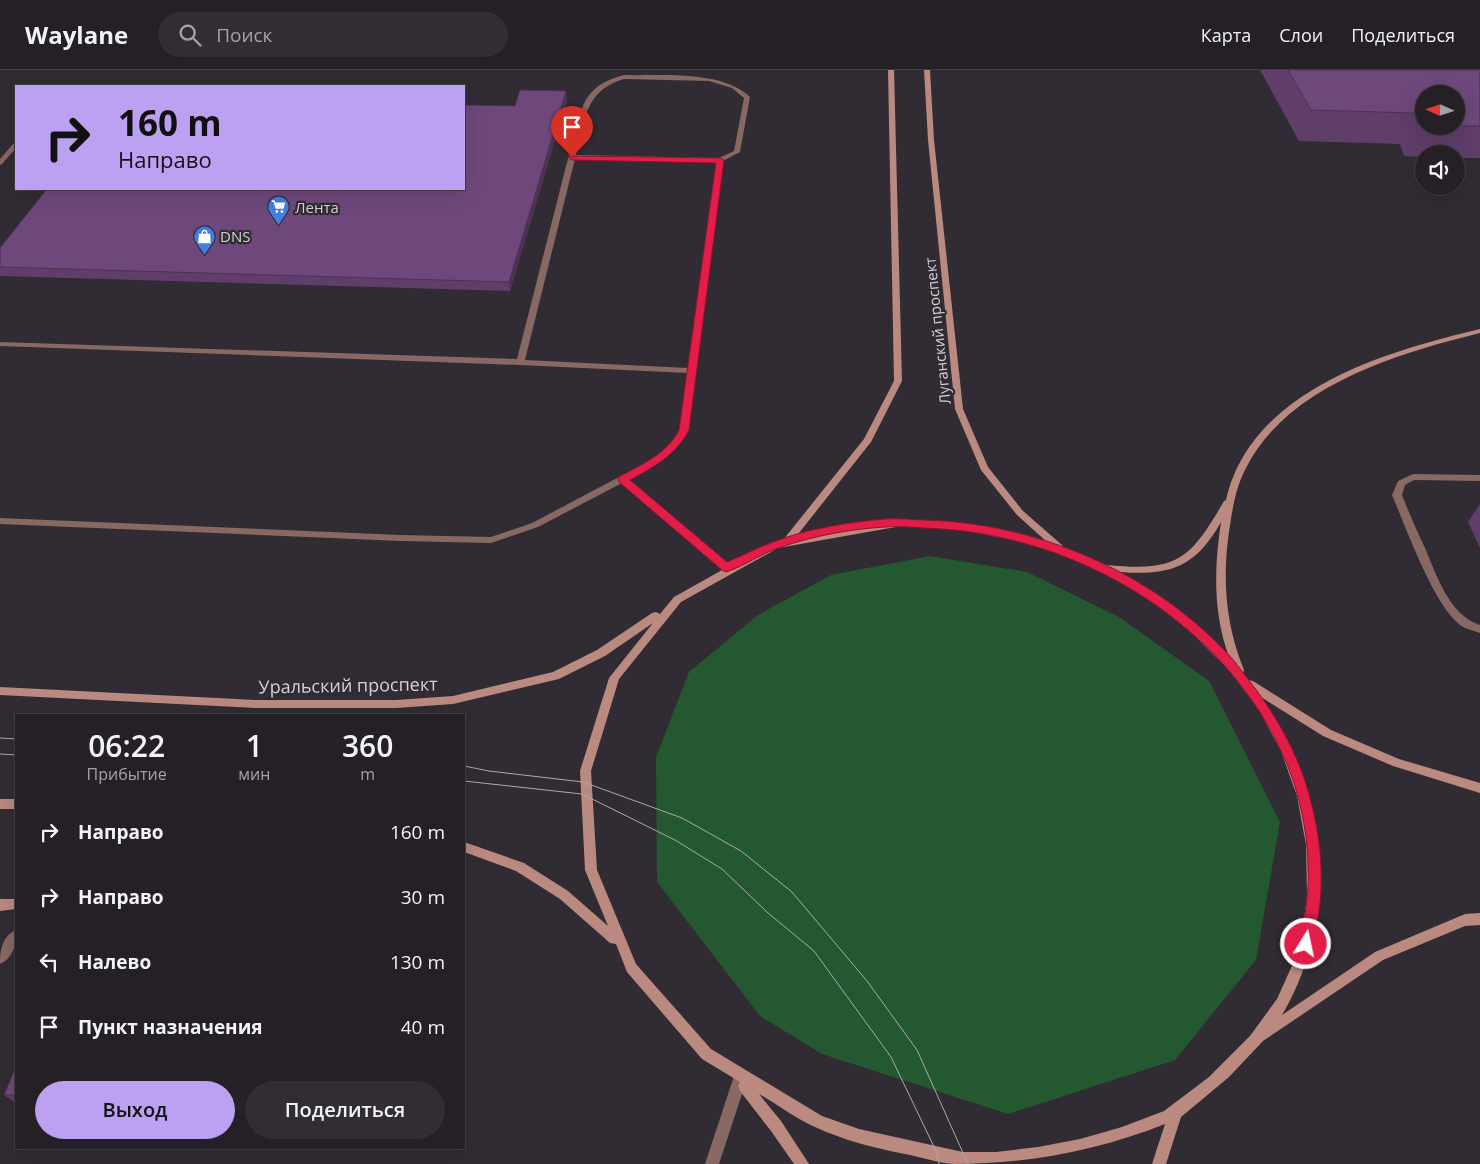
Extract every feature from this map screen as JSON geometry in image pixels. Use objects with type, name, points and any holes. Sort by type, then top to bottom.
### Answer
[{"type":"main road","name":"Луганский проспект","points":[[787,541],[868,440],[898,381],[892,70]]},
{"type":"main road","name":"Луганский проспект","points":[[926,70],[931,140],[959,409],[984,468],[1020,514],[1064,551]]},
{"type":"main road","points":[[1480,331],[1422,346],[1338,378],[1303,401],[1270,429],[1249,454],[1240,469],[1233,491],[1221,558],[1220,582],[1229,648],[1244,680],[1327,733],[1398,763],[1480,788]]},
{"type":"main road","points":[[1101,568],[1128,570],[1159,569],[1174,566],[1202,546],[1233,491]]},
{"type":"main road","points":[[907,522],[985,529],[1017,536],[1064,551],[1101,568],[1169,609],[1223,657],[1244,680],[1265,710],[1281,738],[1299,781],[1311,829],[1315,869],[1312,914],[1300,962],[1281,1004],[1258,1038],[1241,1058],[1175,1113],[1114,1137],[1086,1146],[1045,1153],[967,1160],[874,1142],[834,1129],[788,1108],[740,1079],[706,1053],[675,1023],[653,998],[617,941],[603,912],[586,854],[582,809],[583,782],[587,752],[594,726],[614,678],[646,633],[673,605],[697,586],[726,568],[787,541],[849,526],[907,522]]},
{"type":"main road","name":"Уральский проспект","points":[[0,691],[256,704],[396,704],[454,700],[555,676],[601,653],[673,605]]},
{"type":"main road","points":[[0,804],[15,804]]},
{"type":"main road","points":[[465,847],[520,867],[564,895],[617,941]]},
{"type":"main road","points":[[0,905],[15,904]]},
{"type":"main road","points":[[1258,1038],[1379,956],[1465,920],[1480,919]]},
{"type":"main road","points":[[740,1079],[802,1164]]},
{"type":"main road","points":[[1159,1164],[1175,1113]]},
{"type":"lane","points":[[520,362],[572,157],[587,102],[593,92],[612,79],[624,77],[710,79],[734,87],[747,97],[737,152],[720,160],[572,157]]},
{"type":"lane","points":[[0,163],[15,145]]},
{"type":"lane","points":[[0,521],[491,540],[535,525],[658,460],[677,443],[684,430],[720,160]]},
{"type":"lane","points":[[0,344],[520,362],[693,371]]},
{"type":"lane","points":[[1480,478],[1413,477],[1400,483],[1397,495],[1439,591],[1450,609],[1468,625],[1480,629]]},
{"type":"lane","points":[[623,479],[726,568]]},
{"type":"lane","points":[[0,958],[15,937]]},
{"type":"lane","points":[[712,1164],[740,1079]]},
{"type":"green space","points":[[930,556],[1027,572],[1119,617],[1209,681],[1280,822],[1256,960],[1175,1060],[1008,1114],[822,1054],[760,1016],[657,882],[656,757],[689,672],[758,615],[831,575]]},
{"type":"building","points":[[1288,70],[1480,70],[1480,126],[1465,126],[1465,85],[1415,85],[1415,116],[1414,113],[1311,110]]},
{"type":"building","name":"Лента","points":[[520,90],[566,91],[509,282],[0,267],[0,248],[46,190],[465,190],[465,105],[515,106]]},
{"type":"building","points":[[15,1069],[15,1095],[4,1095]]},
{"type":"tram line","points":[[0,738],[15,739]]},
{"type":"tram line","points":[[0,754],[15,755]]},
{"type":"tram line","points":[[465,766],[489,771],[583,782],[682,818],[741,851],[792,892],[867,981],[917,1050],[968,1164]]},
{"type":"tram line","points":[[465,781],[582,794],[675,840],[722,869],[768,913],[814,951],[891,1057],[937,1153],[939,1164]]},
{"type":"place","name":"Лента","points":[[279,226]]},
{"type":"place","name":"DNS","points":[[204,255]]},
{"type":"route","points":[[572,157],[720,160],[684,430],[677,443],[658,460],[623,479],[726,568],[776,545],[812,534],[866,524],[907,522],[985,529],[1044,544],[1116,575],[1146,593],[1190,625],[1223,657],[1244,680],[1265,710],[1281,738],[1299,781],[1311,829],[1315,869],[1312,914],[1306,944]]}]
